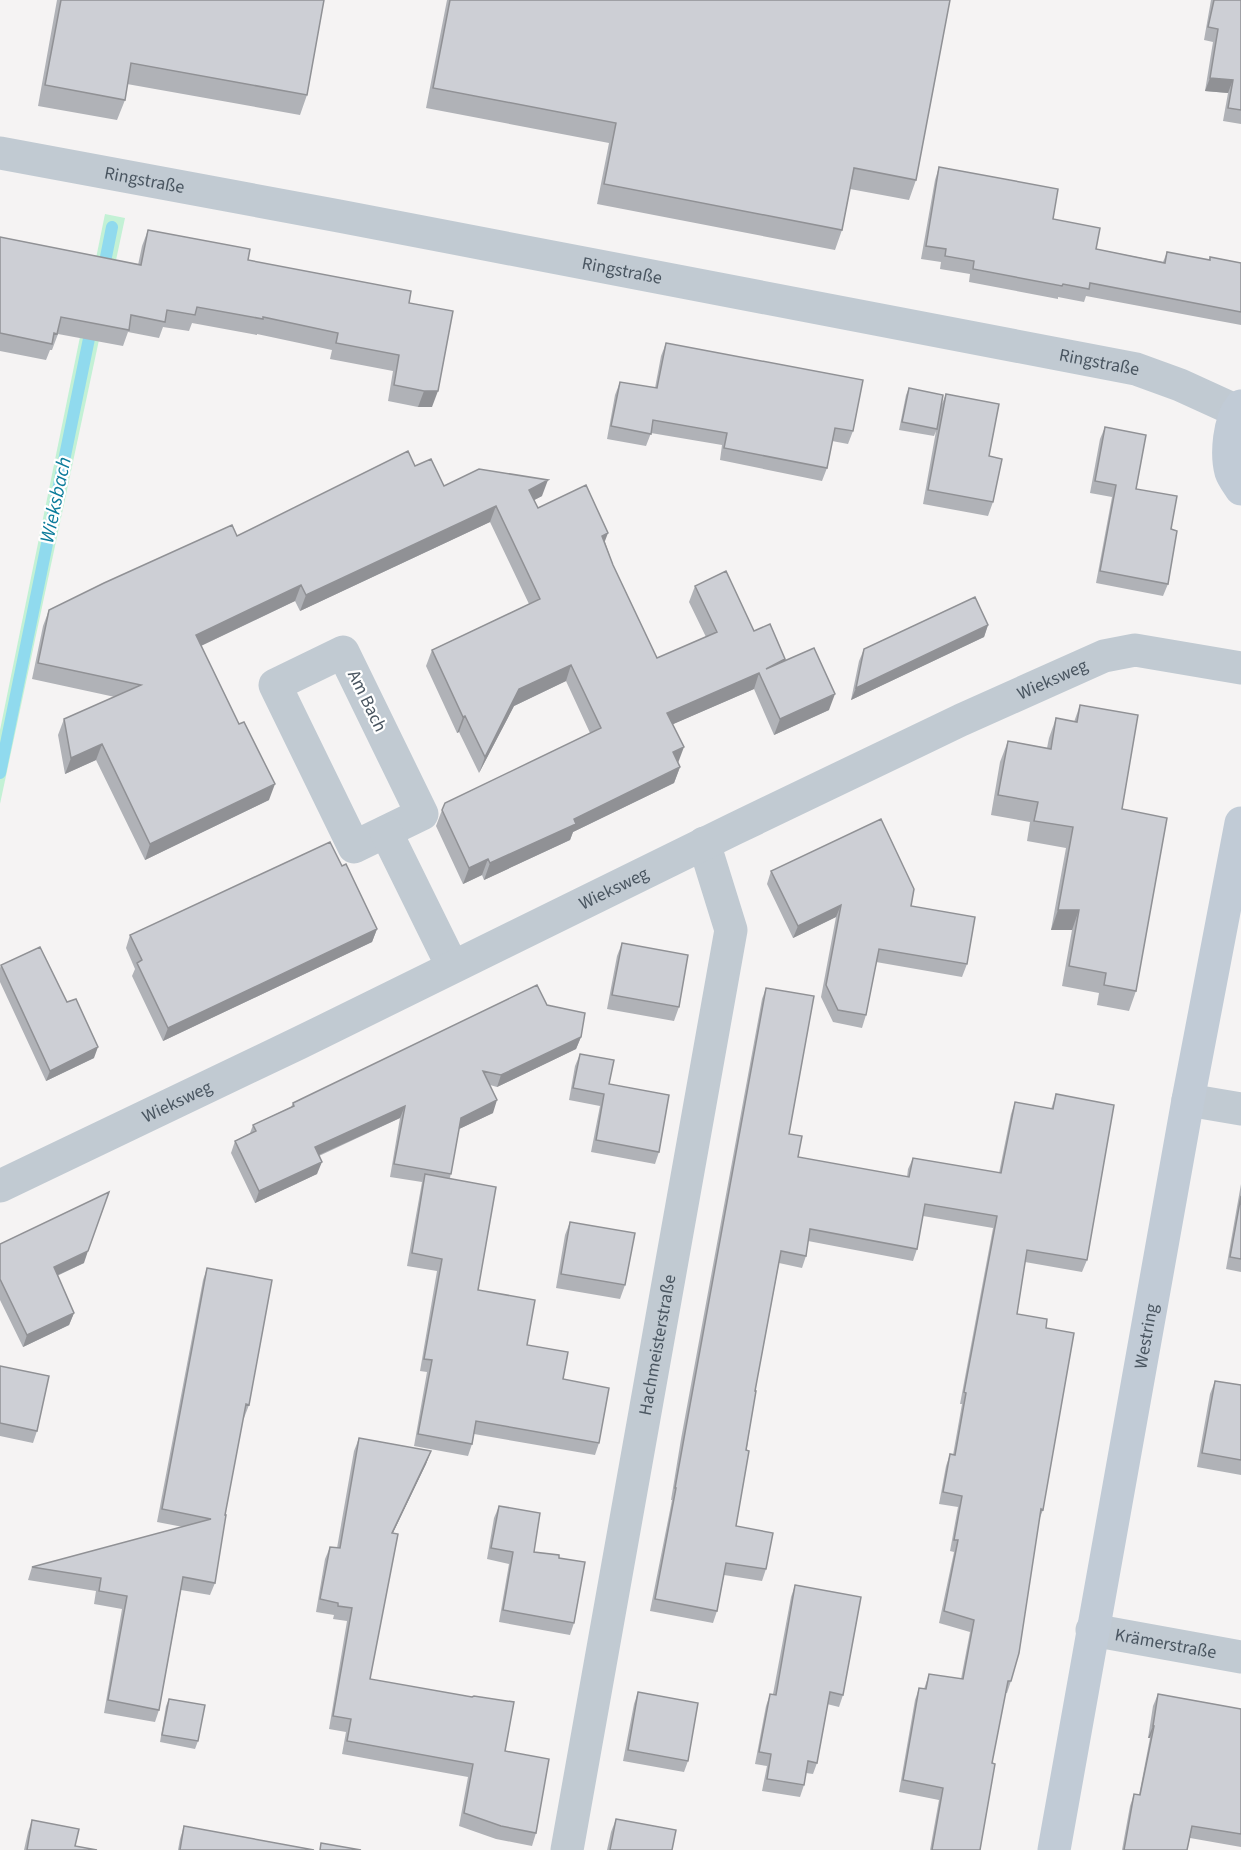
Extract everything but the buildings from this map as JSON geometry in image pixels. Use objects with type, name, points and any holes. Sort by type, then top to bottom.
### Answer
[{"type":"main road","points":[[1239,408],[1228,441],[1232,472],[1241,489]]},
{"type":"main road","name":"Westring","points":[[1054,1850],[1188,1100],[1241,823]]},
{"type":"street","name":"Ringstraße","points":[[0,153],[1136,369],[1239,408]]},
{"type":"street","name":"Wieksweg","points":[[0,1186],[299,1043],[704,843],[961,720],[1104,656],[1135,650],[1241,668]]},
{"type":"street","name":"Am Bach","points":[[343,652],[422,814],[386,832],[354,847],[275,685],[343,652]]},
{"type":"street","points":[[386,832],[452,966]]},
{"type":"street","name":"Hachmeisterstraße","points":[[567,1850],[730,930],[704,843]]},
{"type":"street","points":[[1188,1100],[1241,1109]]},
{"type":"street","name":"Krämerstraße","points":[[1092,1630],[1241,1658]]},
{"type":"green space","points":[[105,214],[125,218],[0,804],[0,730]]},
{"type":"waterway","name":"Wieksbach","points":[[103,272],[112,227]]},
{"type":"waterway","name":"Wieksbach","points":[[0,773],[92,324]]}]
